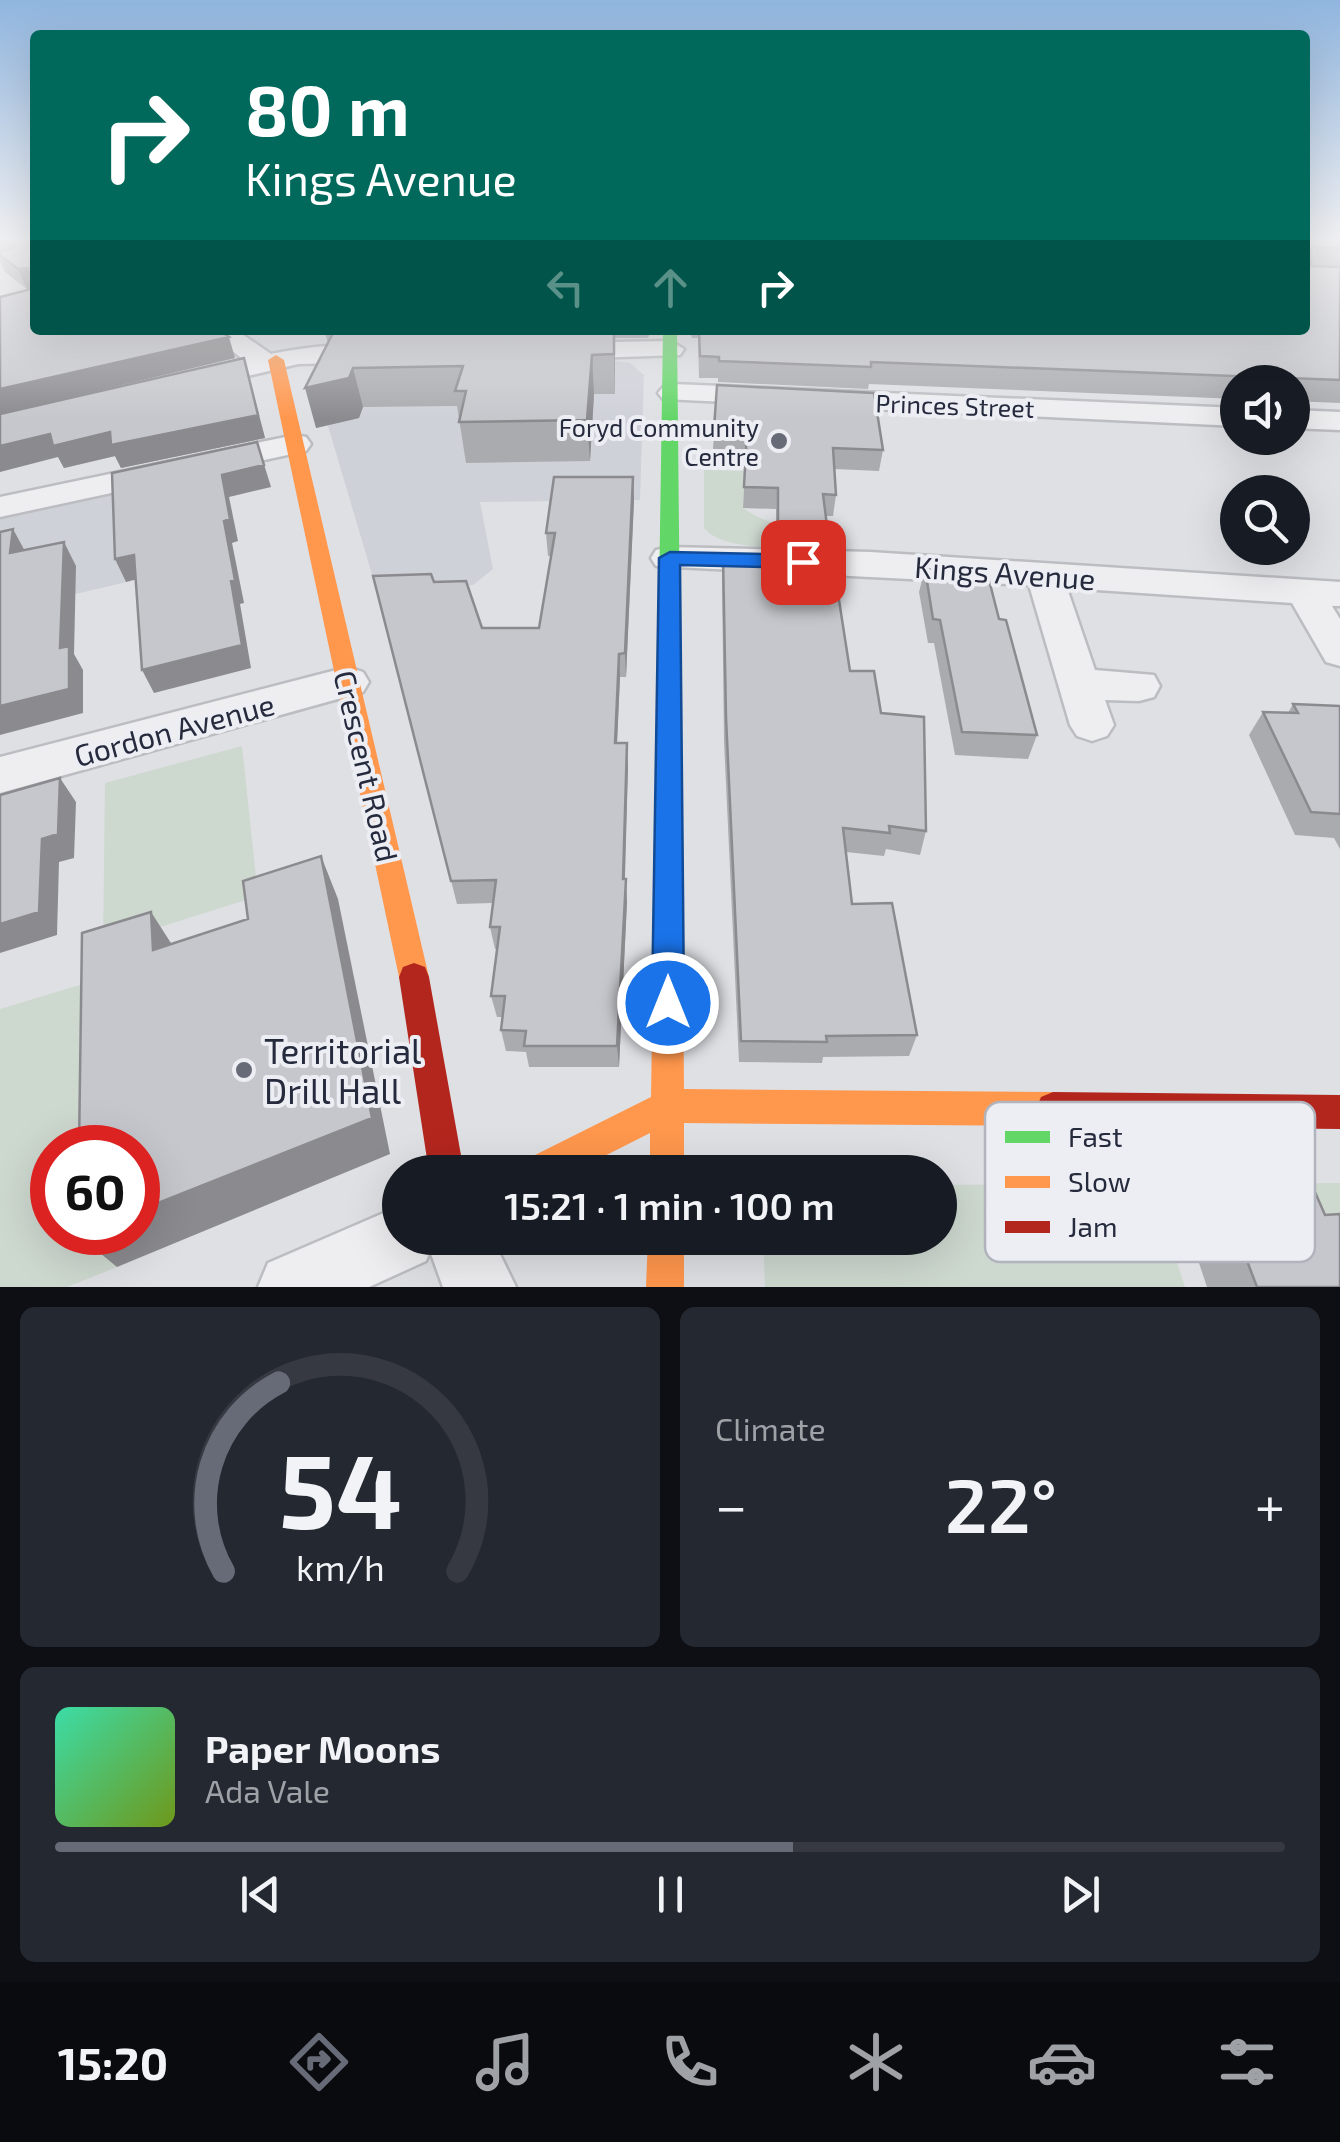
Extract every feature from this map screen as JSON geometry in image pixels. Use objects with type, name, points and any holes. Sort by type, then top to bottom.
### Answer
[{"type":"street","points":[[234,335],[288,352],[403,354]]},
{"type":"street","points":[[533,351],[670,339],[673,393],[667,1155]]},
{"type":"street","points":[[170,386],[288,352]]},
{"type":"street","name":"Crescent Road","points":[[288,352],[295,444],[426,1030],[444,1155]]},
{"type":"street","name":"Princes Street","points":[[673,393],[1220,416]]},
{"type":"street","points":[[1310,420],[1340,421]]},
{"type":"street","points":[[0,506],[295,444]]},
{"type":"street","name":"Kings Avenue","points":[[670,558],[870,563],[1322,593]]},
{"type":"street","points":[[1044,574],[1092,725]]},
{"type":"street","points":[[1322,593],[1340,652]]},
{"type":"street","name":"Gordon Avenue","points":[[0,775],[348,682]]},
{"type":"street","points":[[1079,684],[1140,686]]},
{"type":"street","points":[[571,1155],[668,1106],[985,1109]]},
{"type":"street","points":[[1315,1112],[1340,1112]]},
{"type":"street","points":[[292,1287],[382,1247]]},
{"type":"street","points":[[464,1255],[482,1287]]},
{"type":"street","points":[[666,1255],[666,1287]]},
{"type":"shaded area","points":[[607,360],[630,363],[644,375],[640,500],[480,502],[493,569],[473,585],[376,588],[312,372],[321,368]]},
{"type":"shaded area","points":[[262,457],[271,487],[167,510],[173,571],[0,612],[0,512]]},
{"type":"shaded area","points":[[704,470],[745,471],[743,508],[778,524],[842,529],[846,545],[750,546],[715,537],[704,528]]},
{"type":"shaded area","points":[[242,746],[258,896],[103,945],[105,783]]},
{"type":"shaded area","points":[[113,975],[115,1125],[30,1125],[30,1255],[117,1255],[117,1267],[67,1287],[0,1287],[0,1009]]},
{"type":"shaded area","points":[[1315,1183],[1340,1183],[1340,1246],[1315,1235]]},
{"type":"shaded area","points":[[957,1185],[985,1185],[985,1262],[1177,1262],[1185,1287],[765,1287],[764,1255],[957,1255]]},
{"type":"building","points":[[0,299],[30,299],[30,335],[229,337],[0,389]]},
{"type":"building","points":[[1310,299],[1340,299],[1340,380],[1310,379],[1310,365],[1220,365],[1220,375],[871,362],[871,367],[719,361],[719,357],[700,356],[699,335],[1310,335]]},
{"type":"building","points":[[332,335],[614,335],[614,354],[592,355],[587,420],[459,422],[466,391],[455,391],[463,366],[353,368],[349,378],[305,388]]},
{"type":"building","points":[[244,358],[258,415],[111,445],[110,432],[53,446],[50,434],[0,446],[0,414]]},
{"type":"building","points":[[717,385],[874,393],[883,450],[833,448],[836,495],[823,494],[827,526],[778,525],[778,488],[744,487],[747,430],[714,429]]},
{"type":"building","points":[[257,442],[264,465],[222,475],[230,519],[224,521],[235,580],[231,581],[242,645],[142,670],[134,555],[115,559],[112,473]]},
{"type":"building","points":[[554,477],[633,477],[625,653],[619,654],[615,743],[627,743],[626,879],[617,1046],[524,1046],[526,1031],[501,1030],[505,996],[491,996],[500,927],[490,927],[496,880],[451,881],[373,576],[431,574],[434,582],[466,581],[482,628],[539,628],[555,533],[546,533]]},
{"type":"building","points":[[13,529],[10,553],[64,542],[60,648],[69,646],[69,689],[0,706],[0,532]]},
{"type":"building","points":[[723,555],[832,555],[850,671],[874,671],[881,713],[924,717],[926,831],[889,826],[890,833],[843,828],[852,904],[892,903],[917,1035],[826,1036],[827,1042],[741,1041]]},
{"type":"building","points":[[925,569],[987,572],[999,619],[1006,620],[1037,735],[962,732],[940,620],[933,619]]},
{"type":"building","points":[[1293,704],[1340,706],[1340,814],[1311,812],[1263,712],[1298,713]]},
{"type":"building","points":[[60,778],[58,834],[42,839],[39,912],[0,924],[0,795]]},
{"type":"building","name":"Territorial Drill Hall","points":[[321,856],[372,1118],[160,1202],[160,1125],[79,1125],[82,933],[151,912],[153,950],[248,919],[243,881]]},
{"type":"building","points":[[1315,1192],[1325,1215],[1340,1214],[1340,1287],[1257,1287],[1247,1262],[1315,1262]]},
{"type":"traffic: fast","points":[[669,728],[670,335]]},
{"type":"traffic: slow","points":[[276,360],[414,977]]},
{"type":"traffic: slow","points":[[667,1155],[669,728]]},
{"type":"traffic: slow","points":[[571,1155],[668,1106],[985,1108]]},
{"type":"traffic: slow","points":[[665,1287],[666,1255]]},
{"type":"traffic: jam","points":[[414,977],[444,1155]]},
{"type":"traffic: jam","points":[[1315,1112],[1340,1112]]},
{"type":"place","name":"Foryd Community Centre","points":[[779,441]]},
{"type":"place","name":"Territorial Drill Hall","points":[[244,1070]]},
{"type":"route","points":[[668,1003],[670,558],[803,562]]}]
